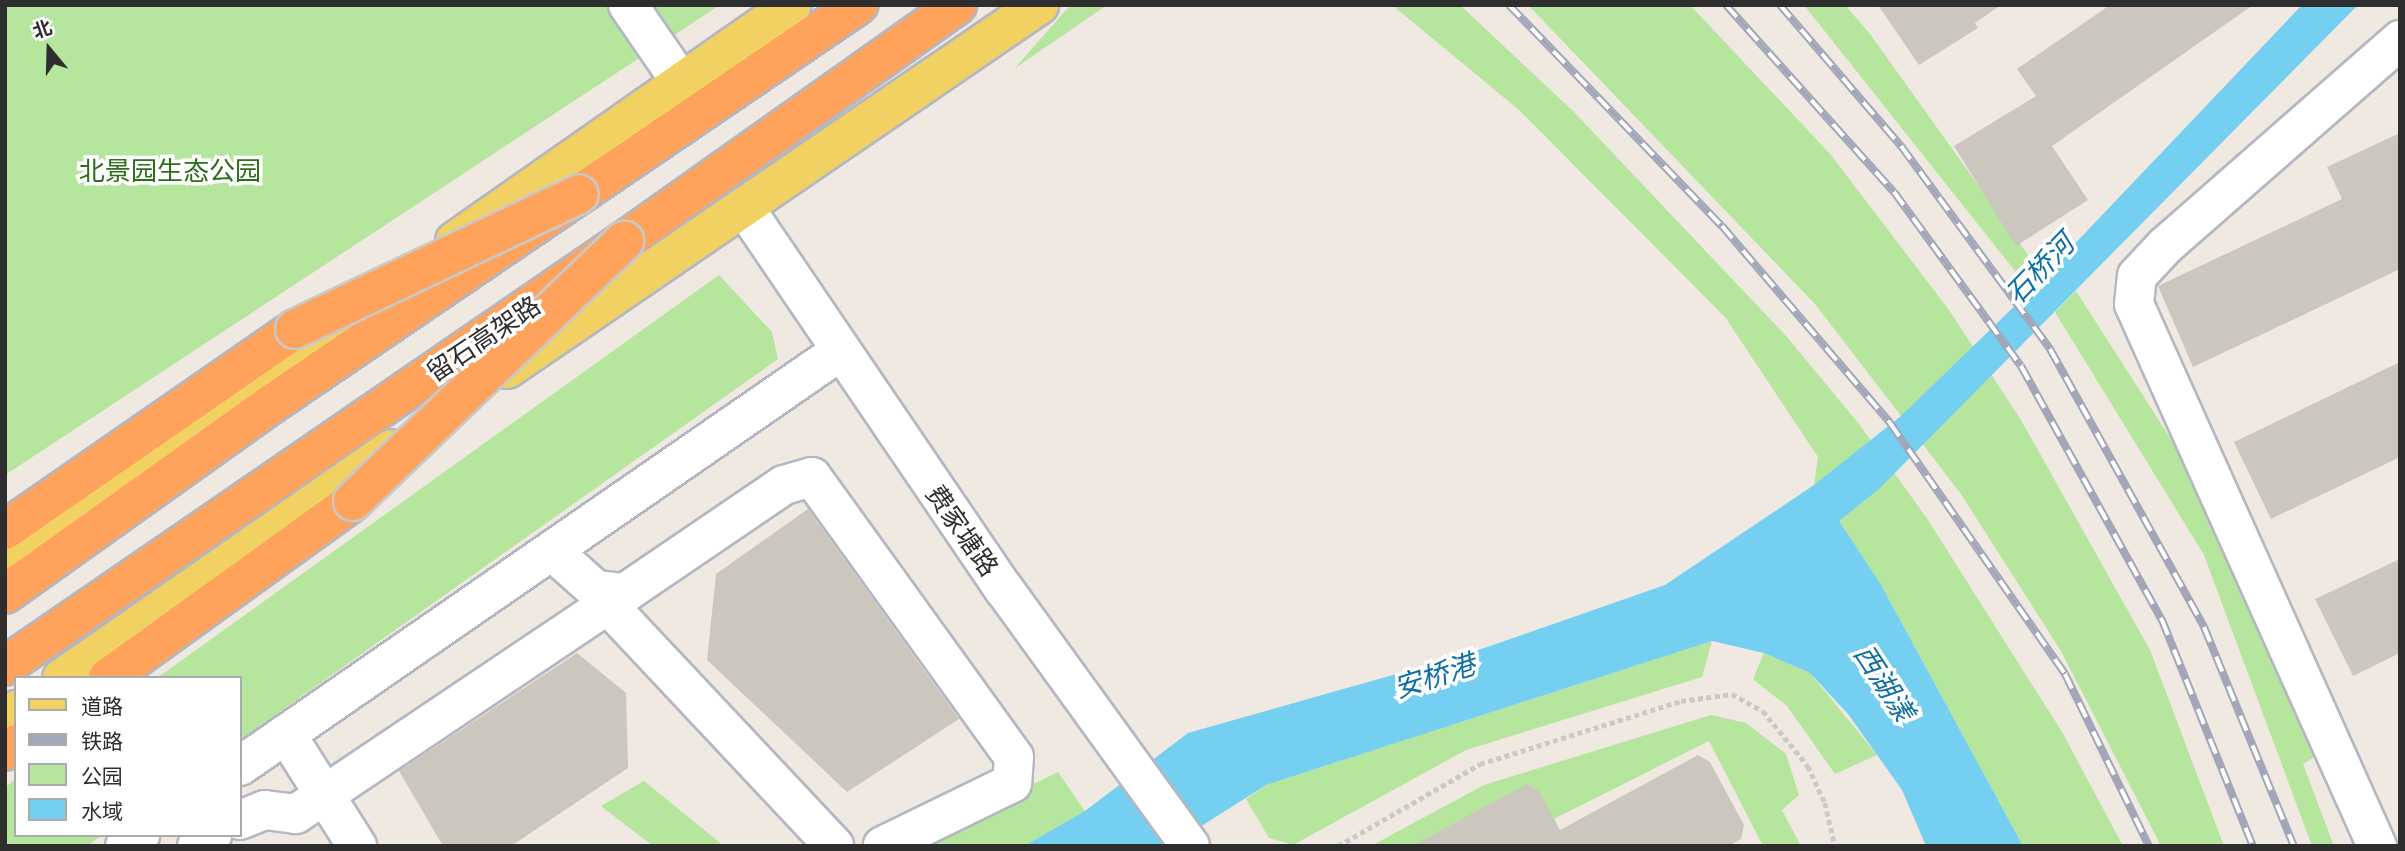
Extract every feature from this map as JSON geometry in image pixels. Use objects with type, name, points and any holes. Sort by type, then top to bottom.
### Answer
[{"type":"highway","points":[[5,594],[579,194],[858,5]]},
{"type":"highway","name":"留石高架路","points":[[5,666],[624,242],[957,5]]},
{"type":"highway","points":[[5,530],[295,329],[579,194]]},
{"type":"highway","points":[[111,676],[353,501],[624,242]]},
{"type":"main road","points":[[5,562],[792,5]]},
{"type":"main road","points":[[65,676],[1039,5]]},
{"type":"street","points":[[628,5],[681,82]]},
{"type":"street","points":[[2377,846],[2134,304],[2137,276],[2165,246],[2400,40]]},
{"type":"street","name":"费家塘路","points":[[744,207],[839,352],[1103,730],[1189,846]]},
{"type":"street","points":[[242,765],[839,352]]},
{"type":"street","points":[[242,819],[265,810],[296,814],[784,485],[812,477],[1014,757],[1012,783],[883,846]]},
{"type":"street","points":[[552,551],[596,590],[616,599],[834,846]]},
{"type":"street","points":[[286,734],[357,846]]},
{"type":"path","points":[[1338,846],[1480,764],[1681,701],[1732,694],[1763,711],[1808,766],[1825,803],[1835,846]]},
{"type":"green space","name":"北景园生态公园","points":[[5,5],[720,5],[5,475]]},
{"type":"green space","points":[[1072,5],[1107,5],[1014,69],[1066,10]]},
{"type":"green space","points":[[1392,5],[1460,5],[1574,112],[1787,337],[1859,424],[1928,520],[2062,732],[2123,846],[2023,846],[1880,583],[1814,485],[1818,457],[1725,317],[1518,109]]},
{"type":"green space","points":[[1528,5],[1690,5],[1831,155],[1949,310],[2021,420],[2150,650],[2224,846],[2161,846],[2061,651],[1961,494],[1815,304]]},
{"type":"green space","points":[[1804,5],[1845,5],[1870,34],[2033,262],[2019,276]]},
{"type":"green space","points":[[719,275],[772,332],[778,359],[242,739],[242,676],[160,676]]},
{"type":"green space","points":[[2076,291],[2190,469],[2319,754],[2303,764],[2334,846],[2312,846],[2204,555],[2055,312]]},
{"type":"green space","points":[[1712,641],[1702,677],[1466,750],[1293,845],[1269,838],[1246,799],[1266,785]]},
{"type":"green space","points":[[1764,653],[1810,673],[1877,755],[1835,774],[1787,706],[1753,679]]},
{"type":"green space","points":[[1711,715],[1746,723],[1786,754],[1799,795],[1782,810],[1801,846],[1763,846],[1709,741],[1500,846],[1371,846],[1484,785]]},
{"type":"green space","points":[[1058,772],[1085,811],[1024,846],[909,846]]},
{"type":"green space","points":[[14,780],[14,837],[99,837],[87,846],[5,846],[5,787]]},
{"type":"green space","points":[[644,781],[724,846],[653,846],[601,806]]},
{"type":"water","points":[[2302,5],[2358,5],[1879,489],[1839,521],[1880,583],[2023,846],[1926,846],[1902,790],[1848,714],[1810,673],[1764,653],[1712,641],[1266,785],[1170,846],[1024,846],[1085,811],[1188,733],[1467,654],[1665,585],[1814,485],[1901,416],[2027,294]]},
{"type":"building","points":[[1878,5],[2001,5],[1975,23],[1978,28],[1919,65]]},
{"type":"building","points":[[2110,5],[2253,5],[2052,146],[2088,200],[2016,246],[1954,146],[2036,96],[2017,69]]},
{"type":"building","points":[[2400,133],[2400,269],[2193,367],[2158,286],[2342,199],[2327,167]]},
{"type":"building","points":[[2400,362],[2400,457],[2271,519],[2234,442]]},
{"type":"building","points":[[808,509],[959,719],[847,792],[707,660],[716,574]]},
{"type":"building","points":[[2400,559],[2400,653],[2353,676],[2315,599]]},
{"type":"building","points":[[577,653],[626,693],[628,768],[511,846],[443,846],[399,771]]},
{"type":"building","points":[[1698,755],[1710,762],[1744,825],[1741,839],[1729,846],[1412,846],[1527,784],[1539,791],[1560,830]]},
{"type":"railway","points":[[1509,5],[1722,226],[1890,423],[2065,674],[2149,846]]},
{"type":"railway","points":[[1726,5],[1894,192],[2021,366],[2162,620],[2253,846]]},
{"type":"railway","points":[[1780,5],[1901,146],[2050,349],[2204,627],[2294,846]]},
{"type":"water label","name":"石桥河","points":[[2039,268]]},
{"type":"water label","name":"安桥港","points":[[1434,675]]},
{"type":"water label","name":"西湖漾","points":[[1885,682]]}]
